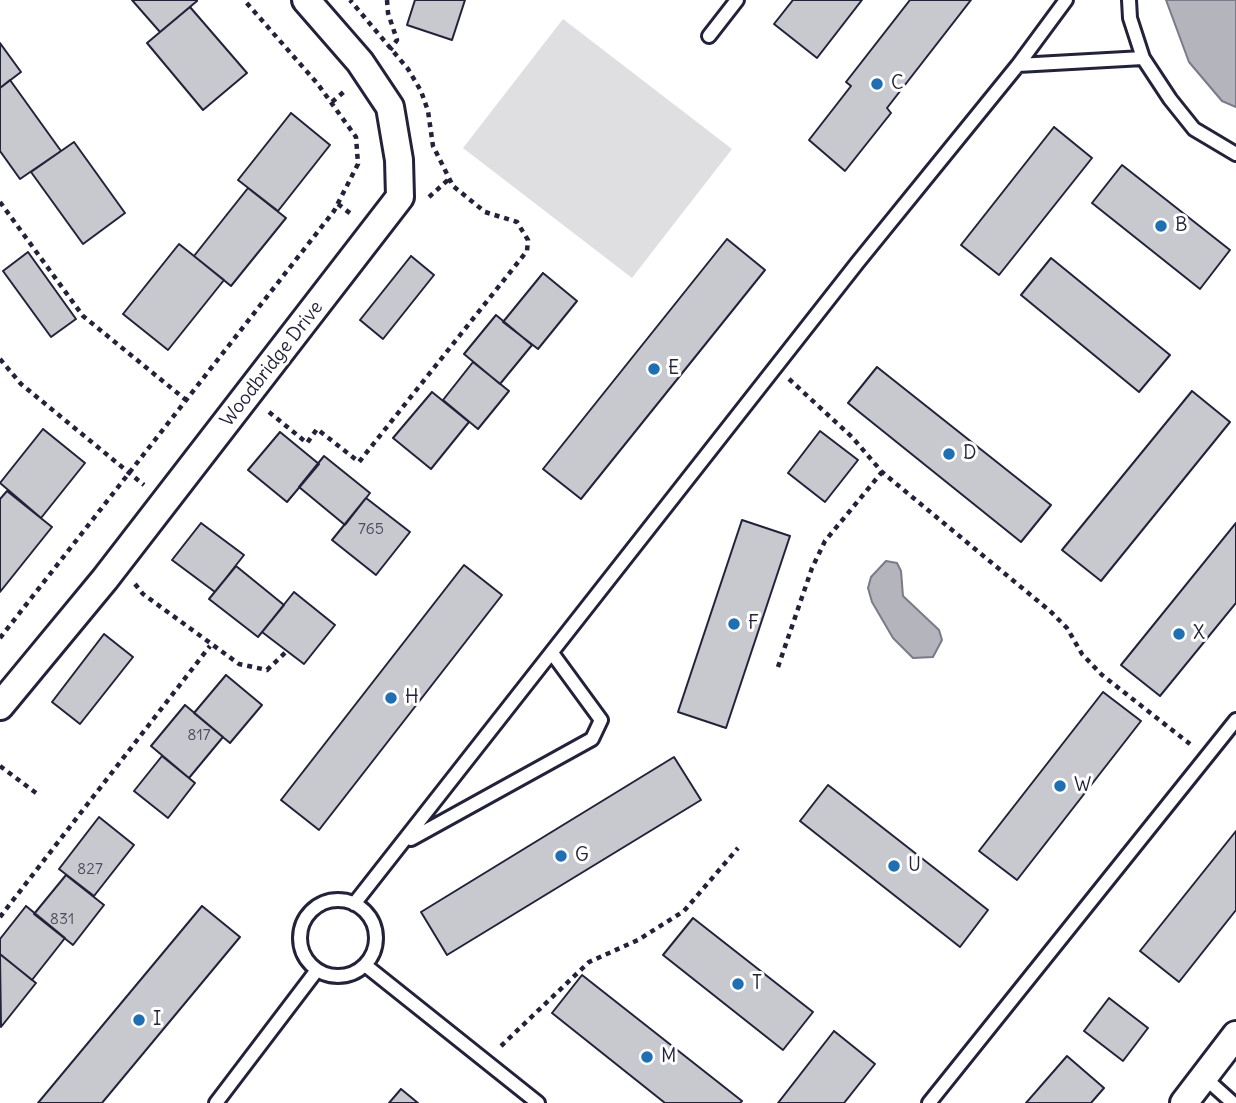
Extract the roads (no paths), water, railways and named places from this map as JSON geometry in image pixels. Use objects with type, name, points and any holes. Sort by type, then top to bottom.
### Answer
[{"type":"street","name":"Woodbridge Drive","points":[[0,706],[105,579],[400,197],[399,160],[390,107],[360,62],[306,0]]},
{"type":"street","points":[[1184,1103],[1236,1035]]},
{"type":"lane","points":[[709,36],[737,0]]},
{"type":"lane","points":[[355,904],[776,367],[1018,65],[1066,0]]},
{"type":"lane","points":[[1129,0],[1130,18],[1143,58],[1194,129],[1236,154]]},
{"type":"lane","points":[[1018,65],[1143,58]]},
{"type":"lane","points":[[404,843],[592,739],[601,720],[552,653]]},
{"type":"lane","points":[[929,1103],[1236,720]]},
{"type":"lane","points":[[329,900],[355,904],[372,920],[376,944],[365,965],[342,975],[317,970],[301,949],[299,937],[302,924],[317,905],[329,900]]},
{"type":"lane","points":[[365,965],[538,1103]]},
{"type":"lane","points":[[216,1103],[317,970]]},
{"type":"lane","points":[[1204,1077],[1233,1103]]},
{"type":"place","name":"C","points":[[877,84]]},
{"type":"place","name":"B","points":[[1161,226]]},
{"type":"place","name":"E","points":[[654,369]]},
{"type":"place","name":"D","points":[[949,454]]},
{"type":"place","name":"F","points":[[734,624]]},
{"type":"place","name":"X","points":[[1179,634]]},
{"type":"place","name":"H","points":[[391,698]]},
{"type":"place","name":"W","points":[[1060,786]]},
{"type":"place","name":"G","points":[[561,856]]},
{"type":"place","name":"U","points":[[894,866]]},
{"type":"place","name":"T","points":[[738,984]]},
{"type":"place","name":"I","points":[[139,1020]]},
{"type":"place","name":"M","points":[[647,1057]]}]
